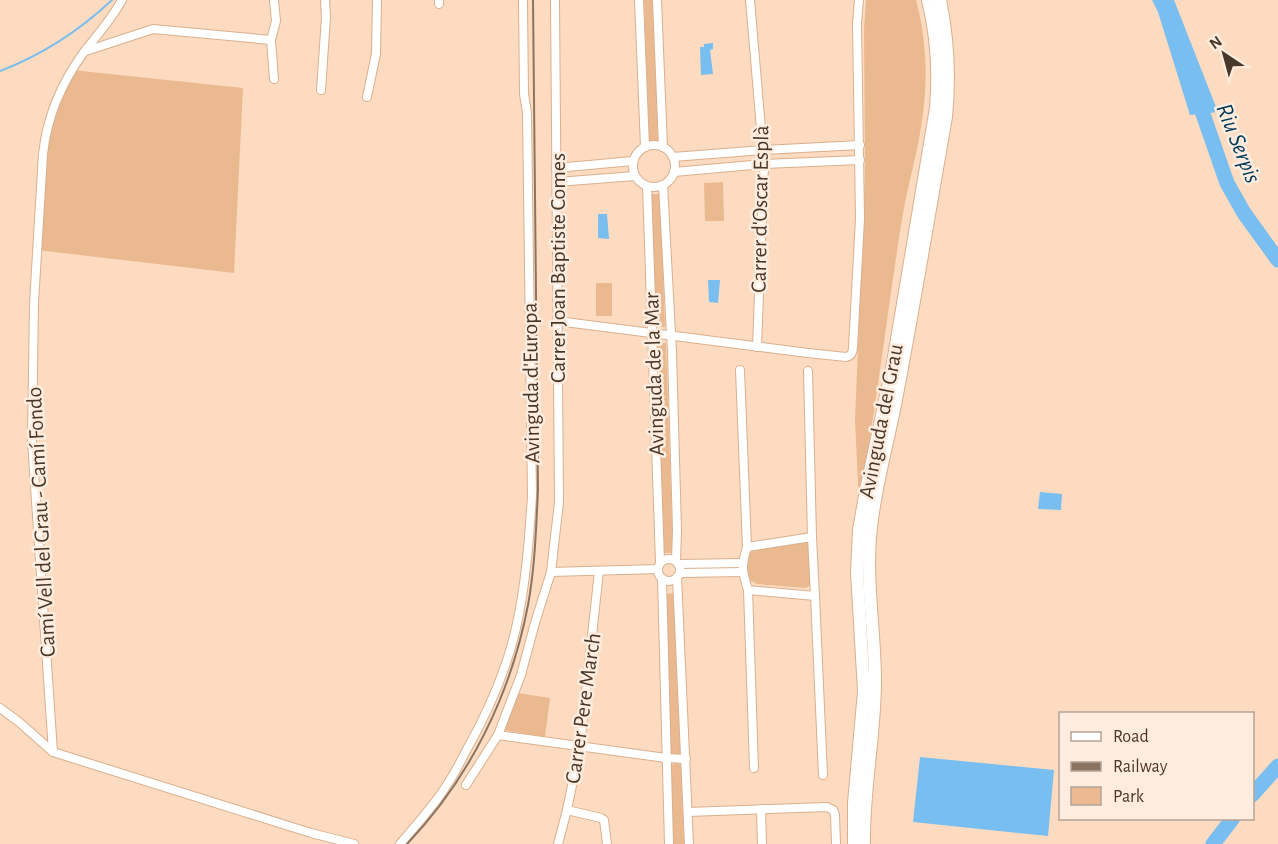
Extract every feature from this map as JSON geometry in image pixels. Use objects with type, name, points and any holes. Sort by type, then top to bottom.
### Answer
[{"type":"main road","name":"Avinguda del Grau","points":[[854,844],[854,803],[864,691],[857,572],[860,530],[893,363],[936,108],[938,81],[936,52],[928,0]]},
{"type":"main road","name":"Avinguda del Grau","points":[[864,844],[875,681],[869,579],[870,539],[876,493],[894,413],[946,117],[948,65],[945,27],[939,0]]},
{"type":"street","name":"Camí Vell del Grau - Camí Fondo","points":[[53,752],[32,442],[34,303],[45,142],[54,108],[72,70],[114,15],[122,0]]},
{"type":"street","points":[[274,0],[276,21],[271,40],[274,79]]},
{"type":"street","points":[[321,90],[325,0]]},
{"type":"street","points":[[367,97],[376,54],[377,0]]},
{"type":"street","name":"Avinguda d'Europa","points":[[400,844],[450,780],[482,724],[507,662],[519,615],[532,496],[527,113],[524,94],[523,0]]},
{"type":"street","name":"Carrer Joan Baptiste Comes","points":[[466,785],[498,735],[521,675],[551,572],[559,502],[555,0]]},
{"type":"street","points":[[639,0],[645,147]]},
{"type":"street","points":[[657,0],[663,147]]},
{"type":"street","name":"Carrer d'Oscar Esplà","points":[[750,0],[764,150],[757,347]]},
{"type":"street","points":[[557,321],[846,357],[853,352],[859,258],[858,0]]},
{"type":"street","points":[[85,52],[153,29],[271,40]]},
{"type":"street","points":[[654,145],[663,147],[673,157],[674,172],[668,182],[663,185],[646,186],[635,176],[633,160],[645,147],[654,145]]},
{"type":"street","points":[[673,157],[860,145]]},
{"type":"street","points":[[556,168],[633,160]]},
{"type":"street","points":[[674,172],[764,164],[860,160]]},
{"type":"street","points":[[557,182],[635,176]]},
{"type":"street","name":"Avinguda de la Mar","points":[[663,185],[671,336],[689,844]]},
{"type":"street","name":"Avinguda de la Mar","points":[[646,186],[659,566]]},
{"type":"street","points":[[740,370],[747,547],[742,567],[748,590],[754,768]]},
{"type":"street","points":[[808,370],[812,537],[823,775]]},
{"type":"street","points":[[747,547],[812,537]]},
{"type":"street","points":[[669,844],[662,579],[659,566],[665,559],[678,569],[742,567]]},
{"type":"street","points":[[551,572],[599,572],[659,566]]},
{"type":"street","points":[[662,579],[670,581],[678,569]]},
{"type":"street","name":"Carrer Pere March","points":[[558,844],[580,746],[599,572]]},
{"type":"street","points":[[748,590],[815,596]]},
{"type":"street","points":[[0,708],[53,752],[311,833],[354,844]]},
{"type":"street","points":[[498,735],[686,759]]},
{"type":"street","points":[[688,812],[827,807],[835,814],[836,844]]},
{"type":"street","points":[[761,809],[762,844]]},
{"type":"street","points":[[567,810],[604,820],[607,844]]},
{"type":"green space","points":[[644,0],[653,0],[658,143],[649,144]]},
{"type":"green space","points":[[866,0],[916,0],[923,36],[926,72],[924,107],[905,200],[859,503],[855,420],[865,177],[864,29]]},
{"type":"green space","points":[[72,70],[243,88],[234,273],[37,250],[45,142]]},
{"type":"green space","points":[[723,182],[724,221],[705,221],[704,183]]},
{"type":"green space","points":[[650,194],[660,194],[665,327],[655,327]]},
{"type":"green space","points":[[596,283],[612,283],[612,316],[596,316]]},
{"type":"green space","points":[[656,343],[666,343],[673,553],[664,551]]},
{"type":"green space","points":[[807,541],[811,543],[813,583],[806,588],[757,584],[748,579],[746,565],[748,553],[766,547]]},
{"type":"green space","points":[[675,593],[683,753],[681,757],[670,754],[665,594]]},
{"type":"green space","points":[[517,693],[550,698],[545,737],[504,730]]},
{"type":"green space","points":[[678,763],[681,766],[684,844],[673,844],[670,767]]},
{"type":"water","points":[[1152,0],[1174,0],[1218,112],[1190,115],[1158,12]]},
{"type":"water","points":[[713,43],[713,49],[710,50],[713,74],[701,75],[700,47]]},
{"type":"water","points":[[598,214],[607,214],[609,239],[598,238]]},
{"type":"water","points":[[708,280],[720,280],[718,303],[709,302]]},
{"type":"water","points":[[1040,492],[1062,494],[1061,510],[1038,509]]},
{"type":"water","points":[[920,757],[1054,770],[1048,836],[913,822]]},
{"type":"waterway","points":[[0,71],[31,58],[59,41],[112,0]]},
{"type":"waterway","name":"Riu Serpis","points":[[1196,94],[1227,183],[1244,213],[1278,260]]},
{"type":"waterway","name":"Riu Serpis","points":[[1254,793],[1278,766]]},
{"type":"waterway","name":"Riu Serpis","points":[[1213,844],[1231,820]]},
{"type":"railway","points":[[407,844],[450,791],[485,733],[511,671],[528,605],[535,548],[538,490],[533,0]]}]
